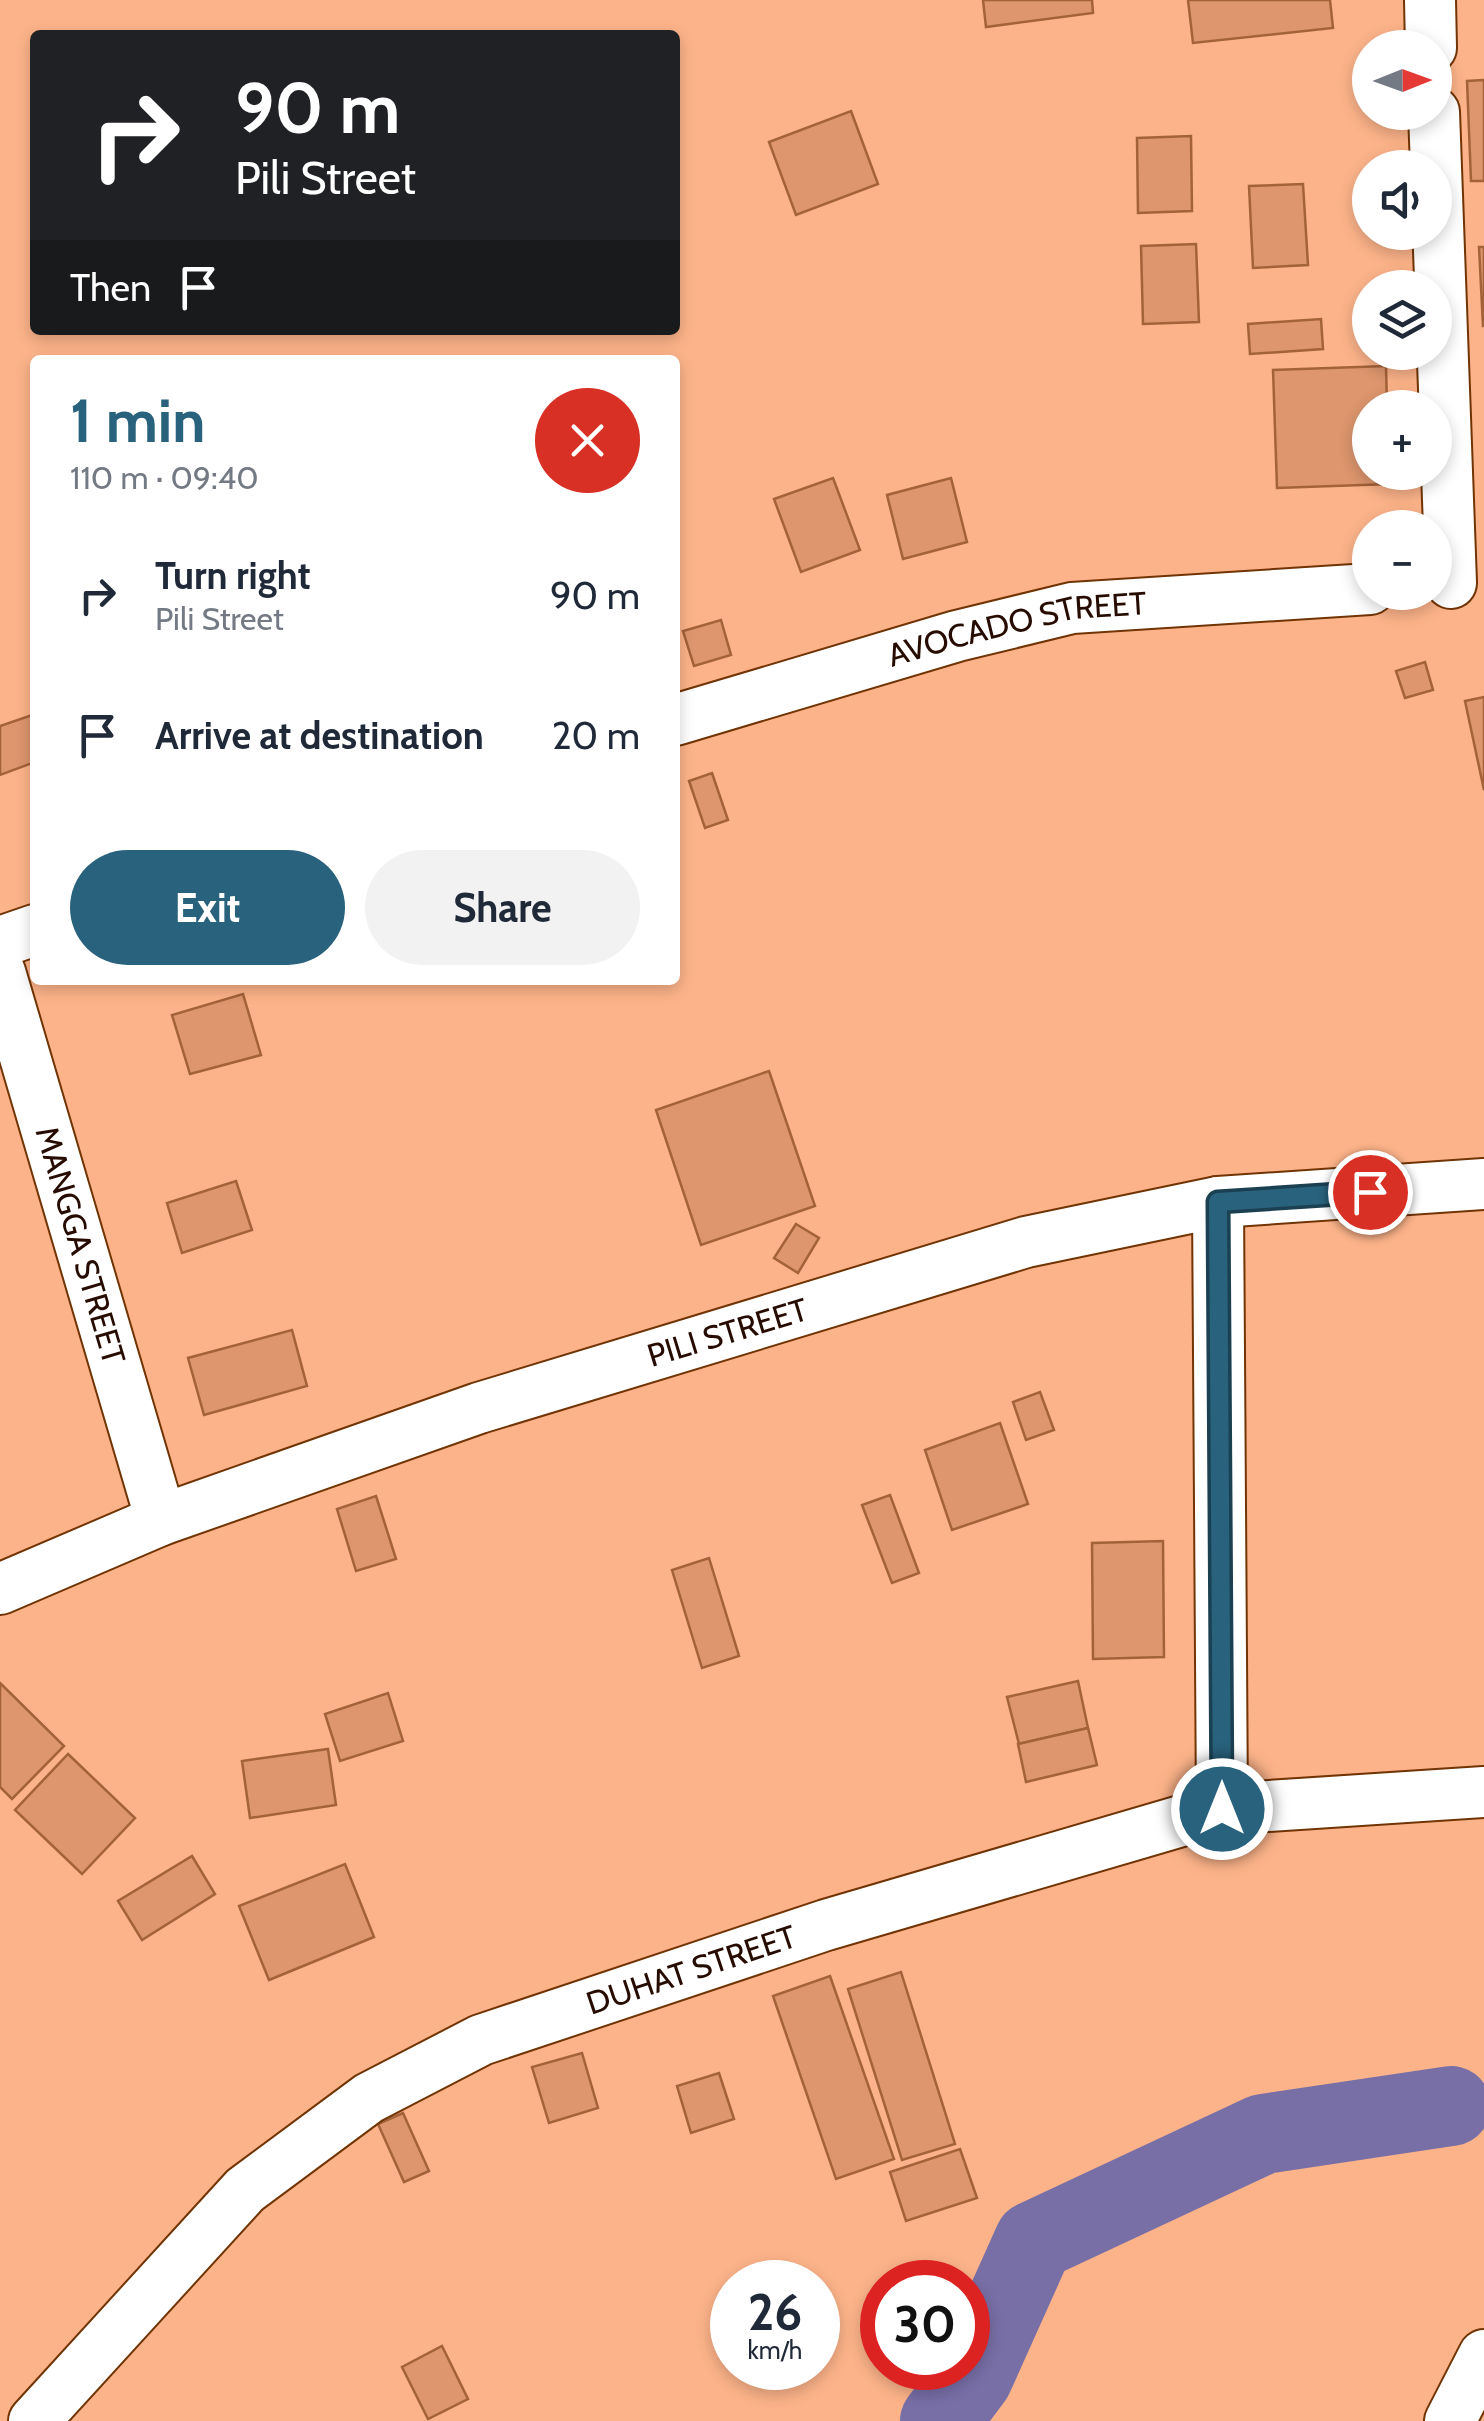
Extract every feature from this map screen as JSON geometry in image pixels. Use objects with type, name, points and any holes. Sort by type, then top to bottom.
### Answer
[{"type":"street","points":[[1430,0],[1431,30]]},
{"type":"street","points":[[1435,130],[1457,583]]},
{"type":"street","name":"AVOCADO STREET","points":[[680,719],[957,636],[1072,608],[1352,590]]},
{"type":"street","points":[[0,942],[30,932]]},
{"type":"street","name":"MANGGA STREET","points":[[0,972],[162,1520]]},
{"type":"street","name":"PILI STREET","points":[[0,1589],[162,1520],[479,1408],[1026,1242],[1218,1202],[1484,1184]]},
{"type":"street","points":[[1218,1202],[1222,1809]]},
{"type":"street","name":"DUHAT STREET","points":[[34,2421],[245,2190],[369,2098],[481,2040],[826,1926],[1222,1809],[1484,1792]]},
{"type":"street","points":[[1450,2421],[1484,2355]]},
{"type":"building","points":[[983,0],[1092,0],[1093,13],[986,27]]},
{"type":"building","points":[[1188,0],[1330,0],[1333,28],[1193,43]]},
{"type":"building","points":[[1484,80],[1484,181],[1471,181],[1467,81]]},
{"type":"building","points":[[851,111],[878,184],[796,215],[769,142]]},
{"type":"building","points":[[1191,136],[1192,211],[1138,213],[1137,138]]},
{"type":"building","points":[[1303,184],[1308,265],[1253,268],[1249,186]]},
{"type":"building","points":[[1196,244],[1199,322],[1143,324],[1141,246]]},
{"type":"building","points":[[1479,247],[1484,247],[1484,326],[1483,326]]},
{"type":"building","points":[[1321,319],[1323,349],[1250,354],[1248,324]]},
{"type":"building","points":[[1273,370],[1386,370],[1387,390],[1352,390],[1352,485],[1277,488]]},
{"type":"building","points":[[833,478],[860,550],[801,572],[774,499]]},
{"type":"building","points":[[951,478],[967,542],[903,559],[887,495]]},
{"type":"building","points":[[721,620],[731,655],[694,666],[683,631]]},
{"type":"building","points":[[1425,662],[1433,690],[1405,698],[1396,671]]},
{"type":"building","points":[[1484,697],[1484,790],[1465,701]]},
{"type":"building","points":[[30,716],[30,764],[0,775],[0,726]]},
{"type":"building","points":[[712,773],[728,820],[705,828],[689,781]]},
{"type":"building","points":[[243,994],[261,1055],[190,1074],[172,1015]]},
{"type":"building","points":[[769,1071],[815,1206],[701,1245],[656,1110]]},
{"type":"building","points":[[236,1181],[252,1230],[182,1253],[167,1203]]},
{"type":"building","points":[[796,1224],[819,1238],[798,1273],[774,1258]]},
{"type":"building","points":[[292,1330],[307,1386],[204,1415],[188,1358]]},
{"type":"building","points":[[1040,1392],[1054,1430],[1026,1440],[1013,1402]]},
{"type":"building","points":[[1000,1423],[1028,1504],[952,1530],[925,1450]]},
{"type":"building","points":[[890,1495],[919,1573],[892,1583],[862,1505]]},
{"type":"building","points":[[376,1496],[396,1559],[356,1571],[337,1509]]},
{"type":"building","points":[[1163,1541],[1164,1657],[1093,1659],[1092,1543]]},
{"type":"building","points":[[709,1558],[739,1656],[702,1668],[672,1570]]},
{"type":"building","points":[[1078,1681],[1088,1728],[1019,1744],[1007,1697]]},
{"type":"building","points":[[0,1683],[64,1746],[12,1799],[0,1787]]},
{"type":"building","points":[[388,1693],[403,1741],[340,1761],[325,1714]]},
{"type":"building","points":[[1088,1728],[1097,1765],[1026,1782],[1018,1744]]},
{"type":"building","points":[[328,1749],[336,1805],[250,1818],[242,1761]]},
{"type":"building","points":[[68,1754],[135,1818],[82,1874],[15,1810]]},
{"type":"building","points":[[192,1856],[215,1894],[142,1940],[118,1901]]},
{"type":"building","points":[[345,1864],[374,1937],[269,1980],[239,1906]]},
{"type":"building","points":[[901,1972],[955,2144],[902,2160],[848,1989]]},
{"type":"building","points":[[830,1976],[894,2159],[836,2179],[773,1996]]},
{"type":"building","points":[[582,2053],[598,2108],[549,2123],[532,2067]]},
{"type":"building","points":[[719,2073],[734,2119],[691,2133],[677,2086]]},
{"type":"building","points":[[403,2113],[429,2171],[404,2182],[378,2124]]},
{"type":"building","points":[[960,2149],[977,2198],[906,2221],[890,2172]]},
{"type":"building","points":[[442,2346],[468,2399],[428,2419],[402,2367]]},
{"type":"waterway","points":[[940,2421],[973,2377],[1034,2241],[1263,2134],[1451,2106]]},
{"type":"route","points":[[1222,1809],[1218,1202],[1370,1192]]}]
